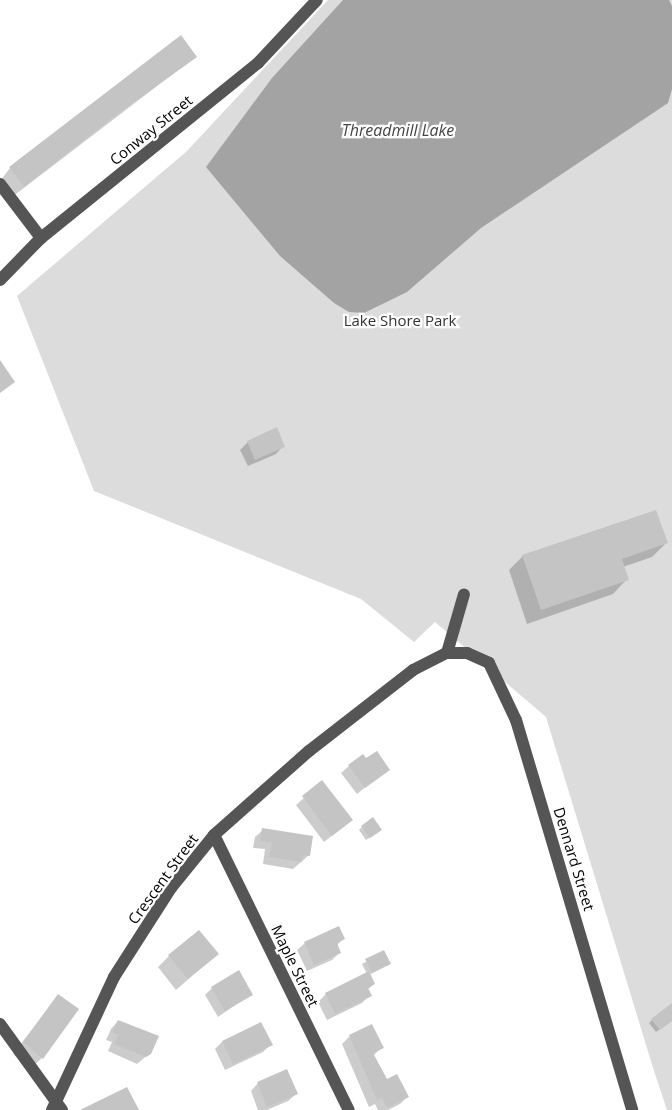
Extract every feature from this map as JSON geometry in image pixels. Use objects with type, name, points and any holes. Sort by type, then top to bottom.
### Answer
[{"type":"street","name":"Conway Street","points":[[0,280],[41,238],[258,63],[317,0]]},
{"type":"street","points":[[0,183],[41,238]]},
{"type":"street","points":[[447,653],[464,594]]},
{"type":"street","name":"Crescent Street","points":[[57,1106],[114,977],[171,888],[214,835],[309,751],[413,670],[447,653]]},
{"type":"street","name":"Dennard Street","points":[[447,653],[467,653],[489,663],[516,720],[632,1110]]},
{"type":"street","name":"Maple Street","points":[[214,835],[349,1110]]},
{"type":"street","points":[[0,1024],[57,1106]]},
{"type":"green space","name":"Lake Shore Park","points":[[328,0],[672,0],[672,1110],[667,1110],[654,1071],[546,717],[435,622],[414,642],[361,599],[94,491],[17,296],[187,151]]},
{"type":"water","name":"Threadmill Lake","points":[[343,0],[669,0],[672,6],[672,89],[668,103],[481,228],[407,292],[364,313],[349,312],[334,303],[280,256],[206,167],[272,78]]},
{"type":"building","points":[[181,35],[197,57],[116,115],[24,187],[9,167]]},
{"type":"building","points":[[0,360],[15,382],[0,393]]},
{"type":"building","points":[[277,427],[285,447],[255,460],[247,441]]},
{"type":"building","points":[[656,510],[668,543],[622,559],[629,580],[541,610],[522,555]]},
{"type":"building","points":[[377,751],[390,770],[365,788],[348,765],[363,754],[366,758]]},
{"type":"building","points":[[322,780],[353,820],[332,836],[302,796]]},
{"type":"building","points":[[373,817],[382,830],[370,838],[361,826]]},
{"type":"building","points":[[262,828],[313,836],[310,856],[303,855],[302,862],[269,857],[272,842],[260,841]]},
{"type":"building","points":[[339,926],[345,939],[337,943],[341,953],[314,965],[304,942]]},
{"type":"building","points":[[199,930],[219,954],[188,979],[168,955]]},
{"type":"building","points":[[384,950],[391,964],[372,973],[365,959]]},
{"type":"building","points":[[239,970],[253,995],[225,1011],[211,987]]},
{"type":"building","points":[[369,971],[375,984],[368,988],[372,996],[335,1014],[325,993]]},
{"type":"building","points":[[58,994],[79,1009],[43,1059],[23,1042]]},
{"type":"building","points":[[672,1003],[672,1021],[660,1030],[651,1019]]},
{"type":"building","points":[[118,1020],[159,1036],[151,1054],[146,1057],[114,1044],[118,1035],[112,1032]]},
{"type":"building","points":[[261,1022],[273,1045],[233,1064],[222,1041]]},
{"type":"building","points":[[372,1024],[384,1048],[373,1053],[387,1079],[397,1074],[409,1097],[387,1108],[382,1097],[377,1100],[349,1035]]},
{"type":"building","points":[[287,1069],[298,1094],[267,1107],[257,1082]]},
{"type":"building","points":[[127,1087],[139,1110],[80,1110]]}]
